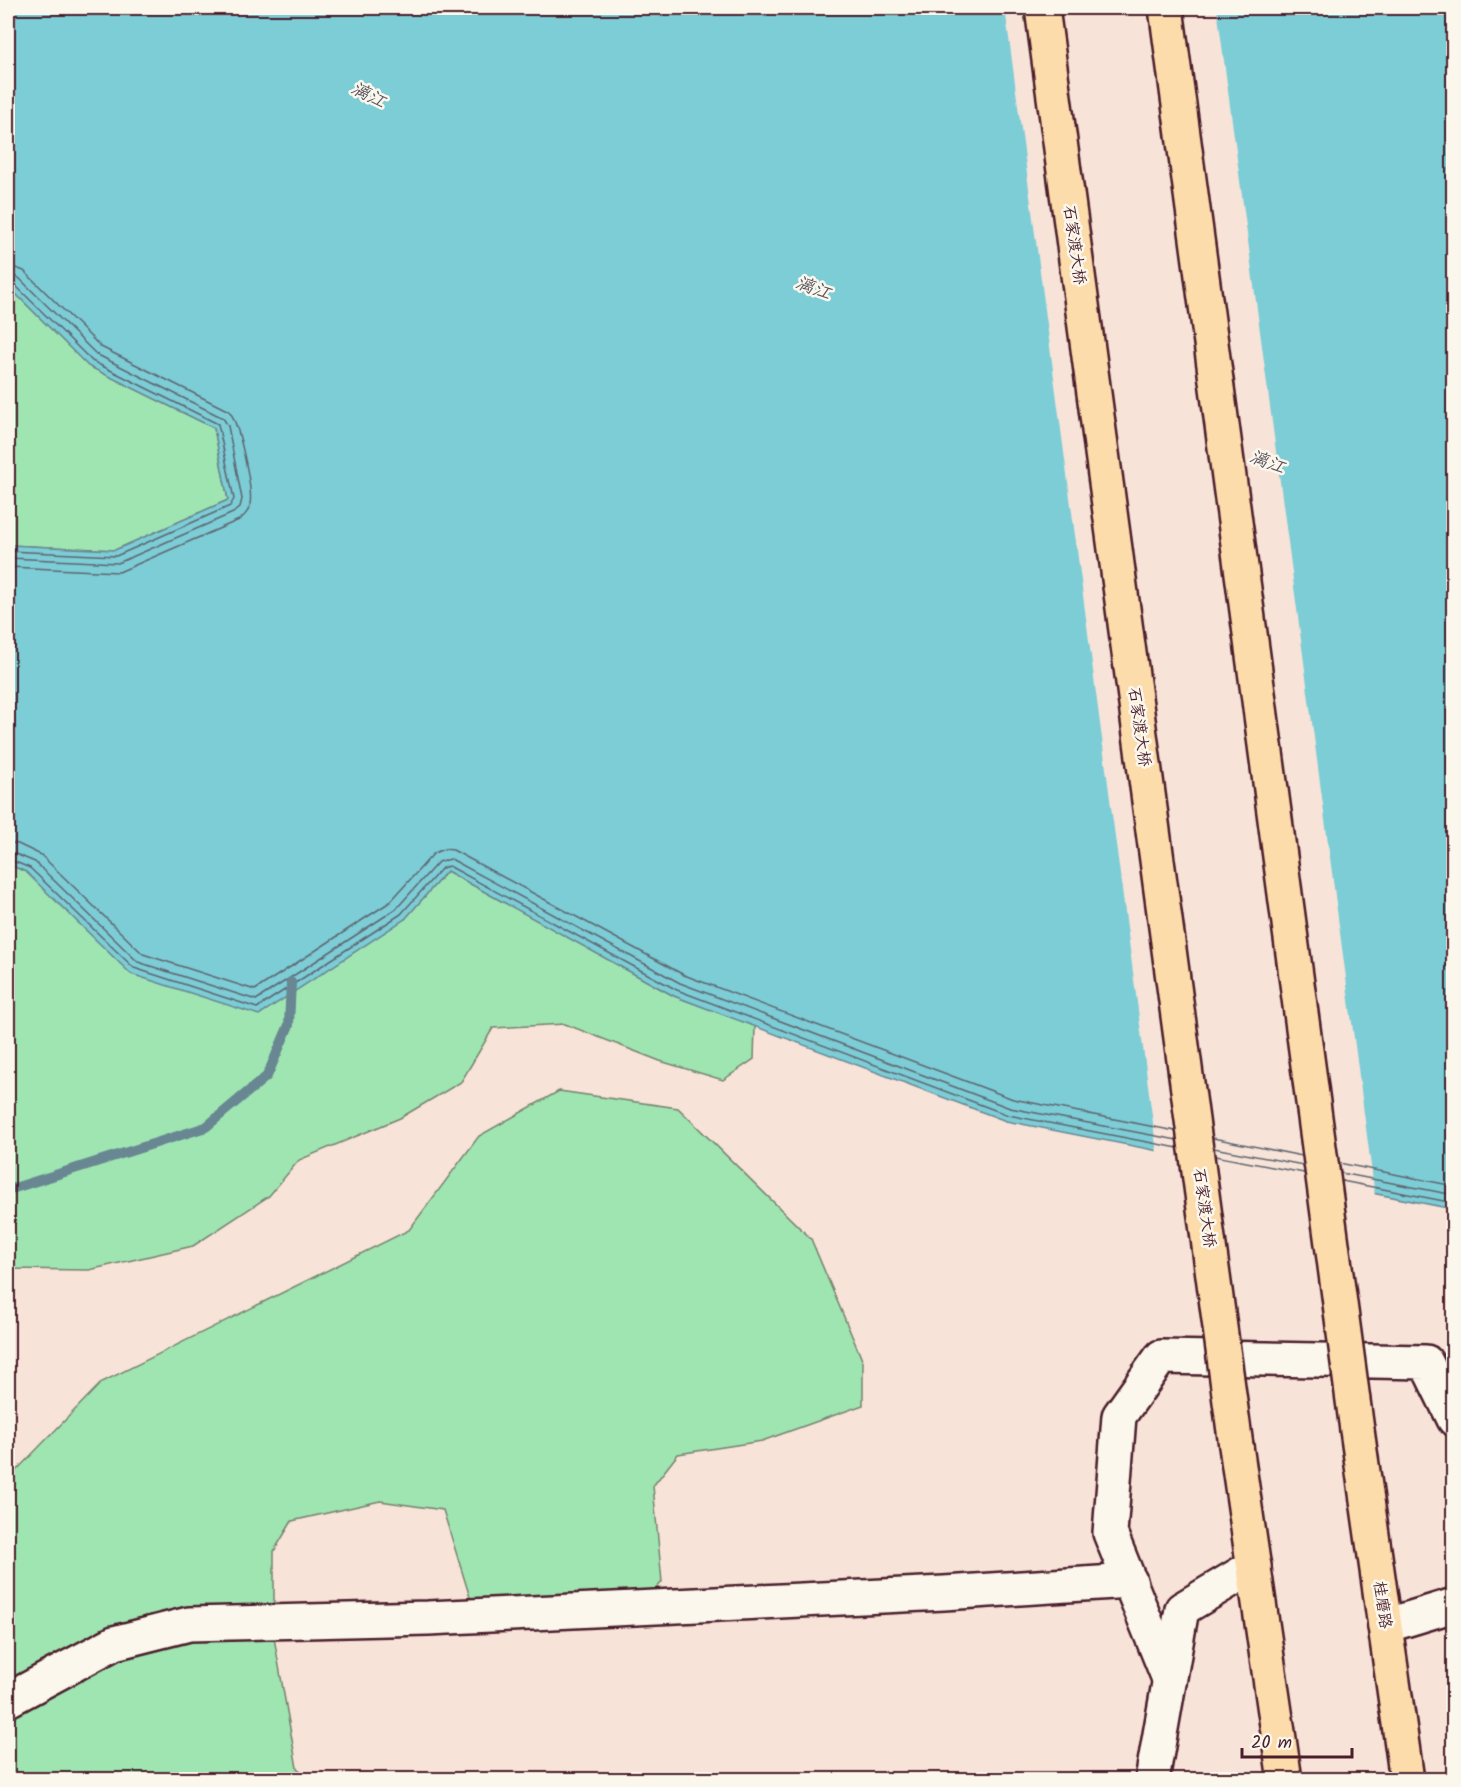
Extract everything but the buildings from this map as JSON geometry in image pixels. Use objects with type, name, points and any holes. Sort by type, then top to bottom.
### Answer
[{"type":"main road","name":"石家渡大桥","points":[[1042,8],[1254,1566]]},
{"type":"main road","name":"桂磨路","points":[[1166,8],[1357,1430],[1407,1779]]},
{"type":"main road","points":[[1254,1566],[1285,1779]]},
{"type":"street","points":[[1169,1679],[1110,1533],[1119,1416],[1161,1357],[1426,1362],[1454,1419]]},
{"type":"street","points":[[1152,1779],[1182,1609],[1254,1566]]},
{"type":"street","points":[[8,1700],[114,1643],[189,1624],[428,1618],[944,1593],[1130,1581]]},
{"type":"street","points":[[1385,1626],[1454,1605]]},
{"type":"green space","points":[[8,286],[88,366],[214,428],[228,500],[115,550],[8,545]]},
{"type":"green space","points":[[8,864],[26,872],[405,919],[447,871],[674,996],[755,1026],[754,1059],[723,1080],[660,1061],[565,1024],[493,1028],[461,1082],[400,1118],[299,1160],[269,1196],[193,1246],[89,1270],[8,1269]]},
{"type":"green space","points":[[559,1091],[678,1108],[811,1239],[863,1362],[863,1405],[762,1441],[678,1454],[653,1486],[662,1582],[640,1607],[477,1620],[443,1510],[380,1501],[292,1521],[274,1551],[274,1638],[297,1768],[311,1779],[8,1780],[8,1479],[102,1382],[409,1230],[479,1136]]},
{"type":"water","name":"漓江","points":[[8,8],[1453,8],[1453,1209],[1006,1121],[674,996],[447,871],[405,919],[259,1015],[131,974],[26,872],[8,864],[8,545],[115,550],[228,500],[214,428],[88,366],[8,286]]},
{"type":"pier","points":[[1005,8],[1217,8],[1375,1196],[1157,1153]]},
{"type":"waterway","points":[[8,1190],[206,1127],[267,1076],[289,1025],[291,982]]}]
